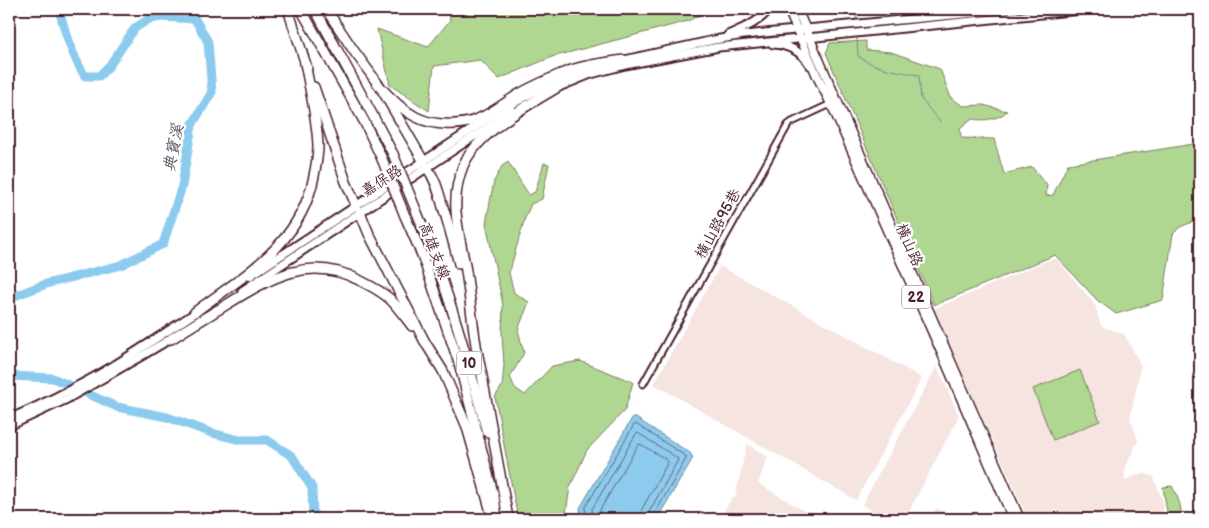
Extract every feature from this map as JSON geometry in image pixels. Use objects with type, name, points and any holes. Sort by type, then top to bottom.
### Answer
[{"type":"highway","points":[[288,9],[346,182],[370,234],[425,342],[443,371],[467,427],[493,519]]},
{"type":"highway","name":"高雄支線","points":[[301,9],[364,121],[422,255],[459,363],[498,519]]},
{"type":"highway","name":"高雄支線","points":[[315,9],[393,154],[432,250],[469,361],[509,519]]},
{"type":"highway","points":[[326,9],[380,88],[434,179],[452,237],[472,320]]},
{"type":"highway","points":[[380,88],[404,110],[416,117],[438,123],[460,123],[478,120],[520,94],[562,74],[586,66],[624,60]]},
{"type":"highway","points":[[195,312],[268,257],[291,230],[309,196],[318,147],[306,63]]},
{"type":"highway","points":[[509,519],[472,320],[466,270],[457,224],[456,196],[464,165],[481,141],[529,104],[558,87]]},
{"type":"highway","points":[[171,339],[263,283],[280,275],[311,268],[340,272],[376,289],[391,300],[425,342]]},
{"type":"main road","name":"22","points":[[788,9],[801,38]]},
{"type":"main road","name":"22","points":[[797,9],[811,37]]},
{"type":"main road","name":"橫山路","points":[[811,37],[835,102],[1013,519]]},
{"type":"main road","name":"橫山路","points":[[801,38],[817,76],[835,102],[1020,519]]},
{"type":"street","points":[[714,40],[755,22],[769,9]]},
{"type":"street","points":[[899,24],[1016,9]]},
{"type":"street","points":[[899,24],[1091,9]]},
{"type":"street","name":"嘉保路","points":[[426,165],[492,117],[518,101],[576,74],[624,60],[744,35],[899,24]]},
{"type":"street","name":"嘉保路","points":[[96,379],[195,312],[426,165],[507,114],[558,87],[591,74],[625,65],[718,47],[811,37],[899,24]]},
{"type":"street","points":[[756,43],[780,44],[794,49],[807,61],[817,76]]},
{"type":"street","name":"橫山路95巷","points":[[643,384],[788,125],[835,102]]},
{"type":"street","name":"嘉保路","points":[[9,426],[171,339],[358,209]]},
{"type":"street","name":"嘉保路","points":[[9,419],[65,396]]},
{"type":"shaded area","points":[[1057,259],[1095,305],[1101,326],[1124,334],[1141,365],[1130,418],[1138,440],[1126,466],[1124,481],[1142,473],[1153,476],[1164,504],[1162,515],[1156,519],[1028,519],[934,309],[1049,260]]},
{"type":"shaded area","points":[[720,266],[922,378],[856,500],[654,384]]},
{"type":"shaded area","points":[[937,366],[959,416],[905,519],[888,519],[862,505]]},
{"type":"shaded area","points":[[747,444],[768,457],[758,483],[806,512],[864,519],[719,519],[735,497]]},
{"type":"shaded area","points":[[937,508],[956,519],[929,519]]},
{"type":"green space","points":[[448,9],[711,9],[688,21],[552,57],[499,79],[480,60],[434,66],[429,111],[390,85],[377,29],[428,47],[450,20]]},
{"type":"green space","points":[[866,41],[866,50],[891,52],[940,69],[951,98],[963,106],[983,105],[1007,111],[990,119],[971,119],[960,128],[961,138],[994,139],[1004,174],[1032,167],[1047,184],[1046,196],[1053,195],[1068,164],[1200,143],[1200,219],[1180,227],[1173,234],[1163,300],[1116,314],[1097,300],[1055,255],[934,305],[826,53],[830,43]]},
{"type":"green space","points":[[508,162],[529,195],[535,192],[544,163],[549,164],[542,199],[531,204],[509,273],[514,293],[529,302],[518,330],[524,353],[510,377],[515,388],[525,395],[552,366],[580,361],[633,382],[625,410],[587,450],[570,487],[565,519],[518,519],[495,397],[502,386],[504,366],[503,305],[486,223],[494,181],[502,166]]},
{"type":"green space","points":[[1080,370],[1100,421],[1053,440],[1033,389]]},
{"type":"green space","points":[[1172,486],[1178,498],[1181,519],[1163,519],[1167,512],[1163,487]]},
{"type":"water","points":[[632,418],[636,418],[690,453],[693,458],[657,519],[584,519],[581,517],[580,508]]},
{"type":"waterway","name":"典寶溪","points":[[9,298],[46,284],[121,265],[163,244],[182,186],[192,125],[212,92],[208,42],[195,19],[161,17],[149,19],[135,28],[109,66],[99,76],[85,76],[66,35],[59,9]]},
{"type":"waterway","points":[[854,9],[856,20]]},
{"type":"waterway","points":[[857,37],[858,56],[872,64],[887,69],[919,75],[921,99],[940,122]]},
{"type":"waterway","name":"典寶溪","points":[[9,376],[53,378],[117,407],[167,417],[212,433],[240,440],[267,440],[292,456],[312,488],[313,519]]}]
